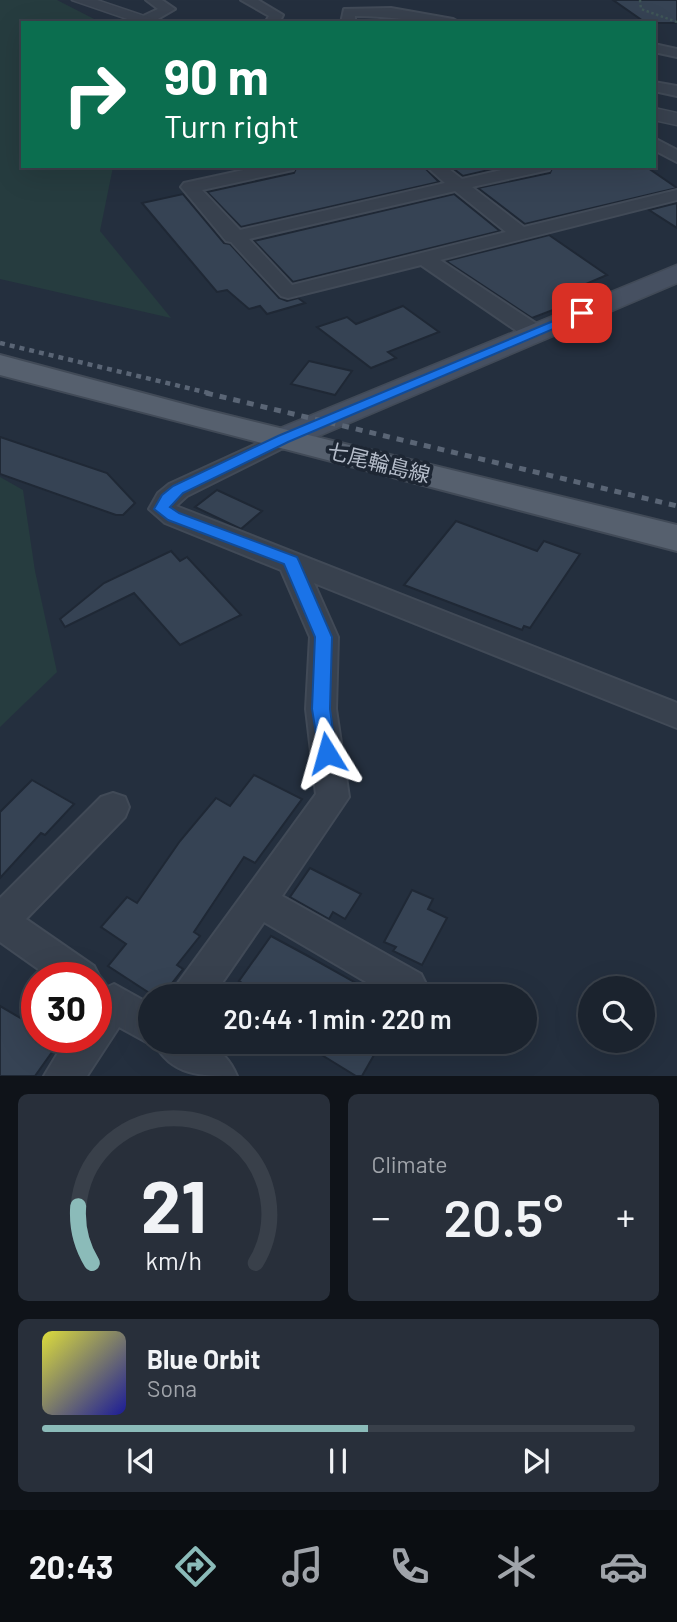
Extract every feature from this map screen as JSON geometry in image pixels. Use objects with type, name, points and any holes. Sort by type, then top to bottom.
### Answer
[{"type":"main road","points":[[283,439],[677,273]]},
{"type":"main road","name":"七尾輪島線","points":[[0,365],[677,538]]},
{"type":"street","points":[[80,0],[152,21],[168,9],[153,0]]},
{"type":"street","points":[[248,0],[276,15],[272,21]]},
{"type":"street","points":[[429,18],[447,5]]},
{"type":"street","points":[[348,21],[349,12],[391,12],[443,21]]},
{"type":"street","points":[[656,48],[677,53]]},
{"type":"street","points":[[656,86],[677,91]]},
{"type":"street","points":[[656,114],[677,118]]},
{"type":"street","points":[[656,144],[677,157]]},
{"type":"street","points":[[278,168],[190,187],[233,237],[288,292],[677,195]]},
{"type":"street","points":[[437,168],[522,234]]},
{"type":"street","points":[[233,237],[534,168]]},
{"type":"street","points":[[425,260],[534,332]]},
{"type":"street","points":[[283,439],[178,490],[167,499],[162,509],[174,517],[291,561],[677,716]]},
{"type":"street","points":[[200,984],[333,797],[321,709],[324,637],[291,561]]},
{"type":"street","points":[[57,962],[0,922],[113,807]]},
{"type":"street","points":[[259,901],[404,984]]},
{"type":"street","points":[[112,1010],[138,1020]]},
{"type":"street","points":[[64,1076],[80,1053]]},
{"type":"street","points":[[189,1054],[217,1076]]},
{"type":"path","points":[[640,0],[641,9],[651,15],[677,22]]},
{"type":"green space","points":[[0,0],[57,0],[98,21],[21,21],[21,168],[113,168],[100,231],[171,318],[0,279]]},
{"type":"green space","points":[[0,477],[23,490],[35,571],[57,672],[0,727]]},
{"type":"building","points":[[613,0],[677,0],[677,23],[643,21]]},
{"type":"building","points":[[296,168],[425,168],[439,182],[241,227],[207,192],[294,173]]},
{"type":"building","points":[[453,168],[497,168],[463,176]]},
{"type":"building","points":[[552,168],[648,168],[677,188],[525,224],[478,188],[550,173]]},
{"type":"building","points":[[183,194],[224,243],[230,244],[279,298],[287,301],[298,298],[305,303],[267,314],[260,306],[249,309],[227,290],[217,292],[142,203]]},
{"type":"building","points":[[454,194],[500,231],[293,282],[254,241]]},
{"type":"building","points":[[677,203],[677,228],[649,210]]},
{"type":"building","points":[[549,235],[607,275],[588,283],[603,291],[532,318],[446,261]]},
{"type":"building","points":[[403,306],[439,332],[388,352],[396,358],[371,368],[317,327],[347,317],[356,324]]},
{"type":"building","points":[[309,361],[352,371],[335,395],[291,384]]},
{"type":"building","points":[[0,437],[107,473],[135,503],[123,515],[116,515],[0,474]]},
{"type":"building","points":[[217,490],[262,511],[241,529],[195,507]]},
{"type":"building","points":[[456,521],[537,551],[544,541],[580,554],[530,628],[524,626],[522,630],[404,585]]},
{"type":"building","points":[[171,551],[180,561],[187,557],[241,615],[180,645],[134,593],[65,627],[60,619],[104,583]]},
{"type":"building","points":[[254,775],[302,799],[255,863],[244,857],[194,932],[200,936],[177,965],[183,969],[171,984],[138,986],[112,969],[111,962],[126,944],[101,927],[127,897],[137,903],[180,841],[216,798],[230,806]]},
{"type":"building","points":[[32,780],[74,804],[45,835],[41,833],[0,878],[0,812]]},
{"type":"building","points":[[310,868],[361,894],[345,919],[333,912],[329,919],[290,897]]},
{"type":"building","points":[[412,890],[433,899],[428,909],[447,918],[422,965],[393,951],[396,947],[384,942]]},
{"type":"building","points":[[271,936],[357,984],[244,984],[239,981]]},
{"type":"building","points":[[0,1006],[21,1018],[21,1053],[51,1053],[35,1076],[0,1076]]},
{"type":"building","points":[[320,1054],[375,1054],[362,1076],[356,1076]]},
{"type":"railway","points":[[0,343],[213,394]]},
{"type":"railway","points":[[206,393],[677,506]]},
{"type":"route","points":[[327,753],[321,709],[324,637],[291,561],[174,517],[162,509],[167,499],[178,490],[283,439],[582,313]]}]
